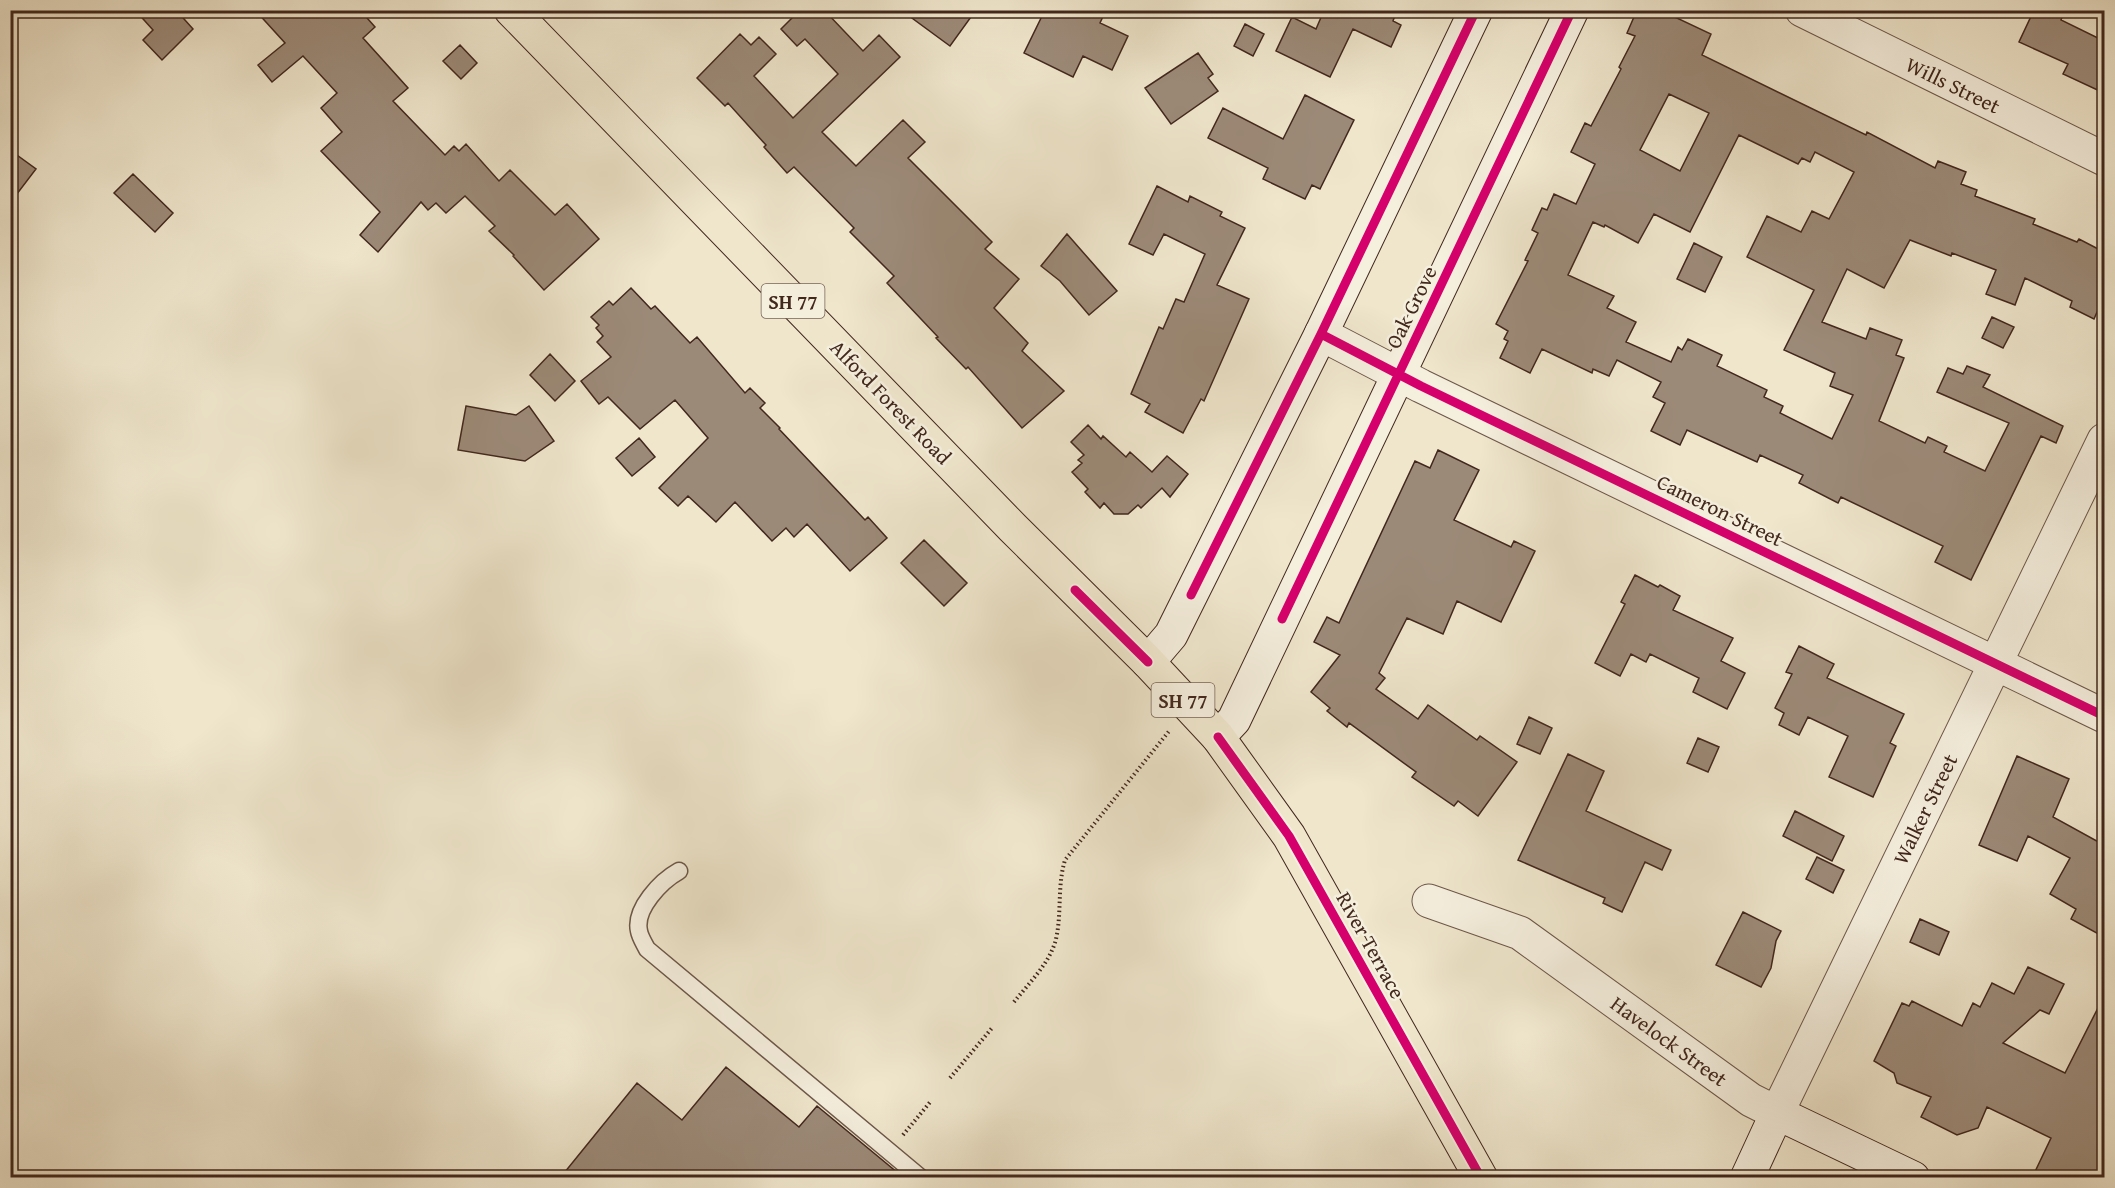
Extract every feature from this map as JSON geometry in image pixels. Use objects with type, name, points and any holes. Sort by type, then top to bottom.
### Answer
[{"type":"main road","name":"Alford Forest Road","points":[[511,10],[1013,528],[1148,662]]},
{"type":"main road","name":"River Terrace","points":[[1148,662],[1218,737],[1289,836],[1481,1178]]},
{"type":"street","points":[[1148,662],[1171,635],[1321,334],[1476,10]]},
{"type":"street","name":"Oak Grove","points":[[1218,737],[1234,720],[1572,10]]},
{"type":"street","name":"Wills Street","points":[[1802,10],[2104,159]]},
{"type":"street","name":"Cameron Street","points":[[1321,334],[2104,716]]},
{"type":"street","name":"Walker Street","points":[[1747,1178],[2104,440]]},
{"type":"street","name":"Havelock Street","points":[[1429,900],[1520,933],[1751,1100],[1913,1178]]},
{"type":"lane","points":[[679,871],[665,879],[638,917],[639,933],[647,949],[921,1178]]},
{"type":"path","points":[[1014,1002],[1045,963],[1056,941],[1060,876],[1065,860],[1189,706]]},
{"type":"path","points":[[950,1078],[993,1028]]},
{"type":"path","points":[[902,1136],[931,1101]]},
{"type":"building","points":[[135,10],[176,10],[193,29],[162,60],[143,40],[153,30]]},
{"type":"building","points":[[255,10],[360,10],[375,27],[363,38],[408,88],[393,101],[445,155],[454,146],[459,151],[466,144],[499,181],[510,170],[555,215],[567,204],[599,239],[544,290],[514,255],[489,231],[495,226],[465,196],[446,213],[436,203],[428,210],[421,202],[378,252],[360,235],[380,212],[321,151],[342,132],[321,108],[337,93],[303,56],[272,82],[258,65],[285,43]]},
{"type":"building","points":[[800,10],[824,10],[863,51],[879,35],[900,57],[822,132],[856,166],[903,120],[925,142],[908,158],[992,242],[985,249],[1019,279],[994,308],[1028,343],[1022,351],[1064,391],[1022,428],[968,367],[966,369],[936,338],[938,337],[887,283],[894,276],[850,232],[854,228],[794,167],[787,173],[764,147],[766,145],[728,103],[725,106],[697,78],[740,34],[751,45],[759,37],[776,54],[754,76],[793,118],[838,74],[805,39],[797,46],[781,29]]},
{"type":"building","points":[[901,10],[976,10],[950,46]]},
{"type":"building","points":[[1045,10],[1106,10],[1100,23],[1128,36],[1112,70],[1083,56],[1073,77],[1024,53]]},
{"type":"building","points":[[1312,10],[1397,10],[1393,21],[1401,25],[1391,47],[1353,29],[1330,77],[1276,51],[1292,17],[1316,29],[1322,15]]},
{"type":"building","points":[[1637,10],[1660,10],[1711,34],[1702,55],[1866,135],[1867,132],[1935,168],[1938,161],[1966,172],[1961,184],[1977,190],[1975,196],[2035,219],[2033,224],[2077,242],[2079,239],[2104,252],[2104,296],[2094,319],[2070,307],[2072,301],[2025,278],[2015,305],[1986,294],[1996,270],[1910,240],[1884,288],[1847,269],[1822,322],[1866,339],[1870,328],[1902,340],[1896,355],[1904,358],[1879,421],[1925,443],[1928,437],[1947,446],[1944,452],[1985,471],[2009,423],[1937,392],[1948,368],[1963,374],[1967,366],[1990,375],[1983,387],[2063,426],[2056,443],[2041,436],[1971,580],[1935,562],[1943,546],[1841,497],[1838,503],[1799,483],[1803,475],[1760,455],[1757,462],[1687,430],[1680,445],[1651,431],[1665,403],[1653,397],[1661,382],[1617,360],[1609,376],[1593,369],[1592,373],[1542,349],[1530,373],[1500,358],[1508,341],[1504,339],[1508,331],[1496,324],[1528,261],[1525,260],[1538,233],[1532,230],[1542,208],[1547,210],[1554,194],[1576,204],[1595,164],[1571,152],[1585,123],[1591,126],[1621,69],[1619,67],[1635,36],[1627,33]],"holes":[[[1669,94],[1709,113],[1680,171],[1640,150]],[[1739,135],[1798,164],[1802,158],[1810,162],[1815,152],[1854,172],[1829,219],[1812,211],[1801,232],[1767,216],[1747,257],[1814,290],[1784,350],[1835,373],[1830,386],[1853,395],[1832,439],[1780,413],[1783,406],[1764,397],[1767,390],[1717,366],[1722,355],[1688,339],[1682,350],[1678,347],[1671,362],[1626,342],[1636,322],[1607,308],[1614,296],[1568,275],[1593,222],[1604,227],[1605,225],[1638,243],[1654,214],[1690,232]]]},
{"type":"building","points":[[2034,10],[2065,10],[2061,20],[2104,41],[2104,93],[2063,74],[2068,64],[2019,42]]},
{"type":"building","points":[[1245,24],[1264,34],[1253,56],[1234,46]]},
{"type":"building","points":[[460,45],[477,63],[461,79],[443,61]]},
{"type":"building","points":[[1198,53],[1213,74],[1208,78],[1218,91],[1171,124],[1145,88]]},
{"type":"building","points":[[1305,95],[1354,120],[1320,189],[1312,185],[1305,199],[1263,179],[1268,168],[1208,138],[1223,108],[1283,139]]},
{"type":"building","points":[[10,150],[36,169],[10,203]]},
{"type":"building","points":[[133,174],[173,213],[155,232],[114,193]]},
{"type":"building","points":[[1157,186],[1188,202],[1190,196],[1222,212],[1220,216],[1245,228],[1217,285],[1249,299],[1204,401],[1201,399],[1183,433],[1145,412],[1150,404],[1131,394],[1159,327],[1163,329],[1176,299],[1184,302],[1205,254],[1164,234],[1153,255],[1129,244]]},
{"type":"building","points":[[1067,234],[1117,291],[1089,315],[1060,281],[1041,266]]},
{"type":"building","points":[[1694,243],[1722,257],[1705,292],[1677,279]]},
{"type":"building","points":[[631,288],[651,309],[655,306],[690,343],[697,337],[745,393],[750,388],[765,403],[760,408],[779,429],[865,520],[868,517],[887,538],[850,571],[807,524],[794,537],[786,528],[772,541],[735,502],[716,522],[688,496],[678,506],[659,488],[708,438],[675,400],[640,429],[608,397],[599,404],[581,381],[611,357],[597,342],[603,336],[596,328],[599,325],[591,317],[609,301],[613,305]]},
{"type":"building","points":[[1992,317],[2014,327],[2003,348],[1982,338]]},
{"type":"building","points":[[550,354],[575,381],[555,401],[530,375]]},
{"type":"building","points":[[466,406],[516,415],[529,406],[554,441],[525,461],[458,450]]},
{"type":"building","points":[[1088,425],[1101,439],[1103,436],[1126,457],[1130,452],[1152,472],[1167,456],[1188,474],[1170,497],[1162,488],[1141,508],[1138,505],[1128,514],[1114,514],[1104,503],[1100,508],[1085,492],[1088,489],[1072,472],[1082,463],[1078,460],[1084,455],[1071,442]]},
{"type":"building","points":[[639,438],[655,457],[632,476],[616,458]]},
{"type":"building","points":[[1438,450],[1479,470],[1454,520],[1511,547],[1514,541],[1535,551],[1501,622],[1457,601],[1443,634],[1407,618],[1379,673],[1385,678],[1376,689],[1418,719],[1428,705],[1477,740],[1480,736],[1517,762],[1478,816],[1458,801],[1454,806],[1412,777],[1416,772],[1349,723],[1347,727],[1327,711],[1330,708],[1311,692],[1340,655],[1314,642],[1327,617],[1339,623],[1415,461],[1430,468]]},
{"type":"building","points":[[924,540],[967,583],[944,606],[901,563]]},
{"type":"building","points":[[1635,575],[1680,596],[1673,610],[1733,638],[1721,661],[1745,673],[1727,709],[1693,692],[1699,678],[1650,654],[1646,662],[1631,654],[1620,676],[1595,663],[1625,604],[1621,602]]},
{"type":"building","points":[[1799,646],[1834,664],[1827,678],[1904,714],[1890,743],[1896,746],[1873,797],[1829,777],[1848,736],[1808,717],[1799,735],[1779,725],[1784,713],[1775,708],[1792,674],[1786,672]]},
{"type":"building","points":[[1529,717],[1552,728],[1540,754],[1517,744]]},
{"type":"building","points":[[1698,738],[1719,747],[1708,772],[1687,763]]},
{"type":"building","points":[[1568,754],[1604,771],[1586,811],[1671,850],[1662,870],[1645,862],[1622,912],[1603,903],[1605,898],[1518,860]]},
{"type":"building","points":[[2017,756],[2069,779],[2053,817],[2104,845],[2104,937],[2071,919],[2076,909],[2050,894],[2070,858],[2028,836],[2017,861],[1979,845]]},
{"type":"building","points":[[1795,811],[1844,836],[1832,861],[1783,836]]},
{"type":"building","points":[[1817,857],[1844,870],[1833,893],[1806,879]]},
{"type":"building","points":[[1743,912],[1781,931],[1776,941],[1771,968],[1761,987],[1716,965]]},
{"type":"building","points":[[1920,919],[1949,932],[1939,955],[1910,942]]},
{"type":"building","points":[[2028,967],[2064,984],[2049,1014],[2040,1010],[2003,1043],[2065,1073],[2104,996],[2104,1178],[2032,1178],[2051,1138],[1987,1107],[1978,1128],[1957,1135],[1921,1117],[1931,1097],[1897,1083],[1894,1073],[1874,1061],[1902,1003],[1909,1006],[1912,1001],[1962,1026],[1973,1003],[1980,1007],[1992,983],[2014,994]]},
{"type":"building","points":[[726,1067],[799,1127],[817,1106],[904,1178],[560,1178],[637,1083],[682,1120]]},
{"type":"cycle path","points":[[1191,595],[1321,334],[1476,10]]},
{"type":"cycle path","points":[[1282,619],[1572,10]]},
{"type":"cycle path","points":[[1321,334],[1421,386],[2104,716]]},
{"type":"cycle path","points":[[1075,590],[1148,662]]},
{"type":"cycle path","points":[[1218,737],[1289,836],[1481,1178]]}]
